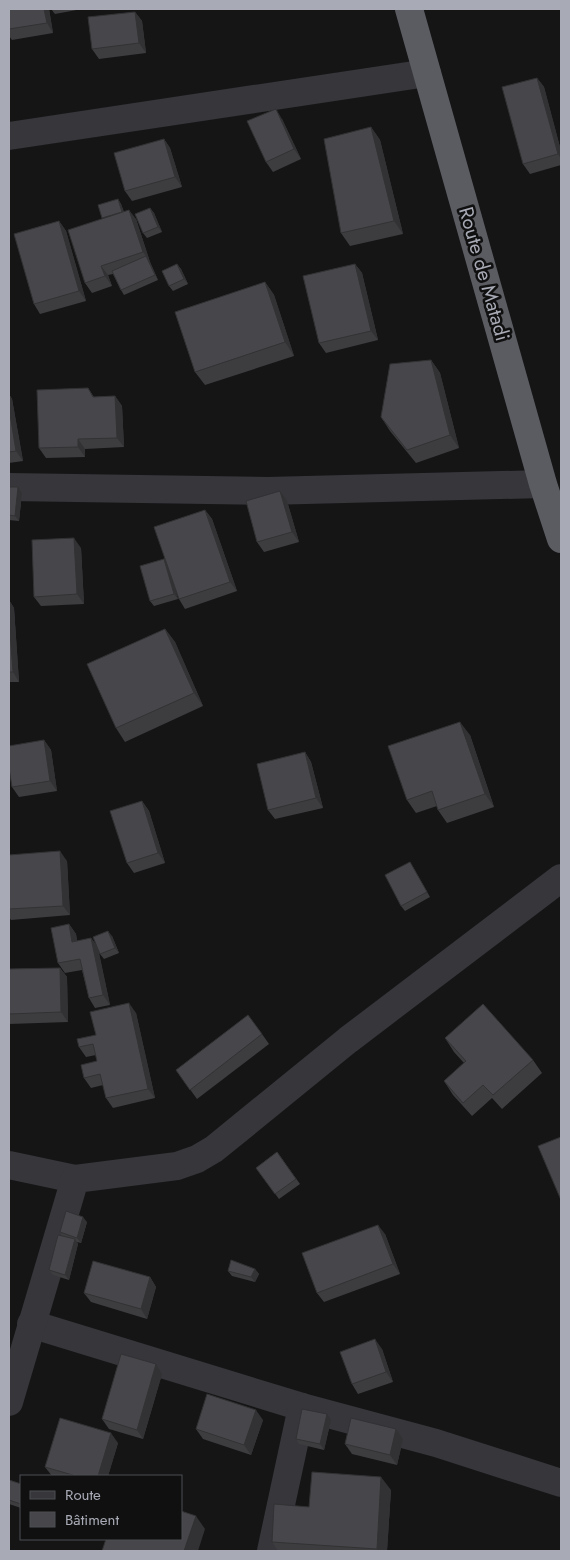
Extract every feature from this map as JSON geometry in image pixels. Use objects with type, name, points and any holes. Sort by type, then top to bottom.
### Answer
[{"type":"highway","name":"Route de Matadi","points":[[409,9],[543,484],[561,539]]},
{"type":"street","points":[[9,136],[428,73]]},
{"type":"street","points":[[9,487],[266,491],[543,484]]},
{"type":"street","points":[[9,1165],[75,1179],[178,1166],[197,1159],[214,1149],[348,1040],[561,878]]},
{"type":"street","points":[[9,1402],[75,1179]]},
{"type":"street","points":[[31,1324],[302,1407],[436,1444],[561,1483]]},
{"type":"street","points":[[271,1551],[302,1407]]},
{"type":"building","points":[[9,9],[44,9],[47,23],[9,29]]},
{"type":"building","points":[[135,12],[139,43],[92,49],[88,17]]},
{"type":"building","points":[[537,78],[558,154],[523,164],[502,87]]},
{"type":"building","points":[[276,109],[294,149],[266,162],[247,121]]},
{"type":"building","points":[[371,127],[394,221],[341,233],[324,139]]},
{"type":"building","points":[[164,139],[175,177],[125,191],[114,153]]},
{"type":"building","points":[[118,199],[122,212],[102,218],[98,205]]},
{"type":"building","points":[[150,208],[158,227],[143,233],[135,214]]},
{"type":"building","points":[[129,210],[143,252],[101,266],[105,276],[85,283],[68,230]]},
{"type":"building","points":[[59,221],[79,291],[34,304],[14,234]]},
{"type":"building","points":[[146,256],[155,275],[121,290],[112,271]]},
{"type":"building","points":[[177,264],[184,279],[169,286],[162,271]]},
{"type":"building","points":[[355,264],[371,331],[319,343],[303,276]]},
{"type":"building","points":[[265,282],[285,342],[195,372],[175,312]]},
{"type":"building","points":[[431,360],[450,435],[407,450],[381,417],[390,364]]},
{"type":"building","points":[[88,388],[93,397],[115,396],[117,438],[78,439],[78,447],[39,448],[37,390]]},
{"type":"building","points":[[9,408],[16,451],[9,452]]},
{"type":"building","points":[[9,487],[18,487],[15,516],[9,515]]},
{"type":"building","points":[[280,491],[292,532],[257,542],[246,501]]},
{"type":"building","points":[[205,510],[230,582],[179,599],[154,527]]},
{"type":"building","points":[[74,538],[77,594],[34,597],[32,540]]},
{"type":"building","points":[[164,559],[174,594],[150,601],[140,566]]},
{"type":"building","points":[[9,619],[13,672],[9,672]]},
{"type":"building","points":[[165,629],[194,693],[116,728],[87,664]]},
{"type":"building","points":[[460,722],[485,794],[438,810],[432,791],[407,800],[388,746]]},
{"type":"building","points":[[44,740],[50,781],[12,787],[9,768],[9,746]]},
{"type":"building","points":[[305,752],[316,798],[268,810],[257,764]]},
{"type":"building","points":[[142,801],[158,853],[127,863],[110,811]]},
{"type":"building","points":[[60,851],[63,906],[9,909],[9,855]]},
{"type":"building","points":[[410,862],[427,892],[401,906],[385,875]]},
{"type":"building","points":[[69,924],[72,942],[91,938],[103,995],[89,998],[80,959],[58,963],[51,928]]},
{"type":"building","points":[[108,931],[115,948],[100,954],[93,937]]},
{"type":"building","points":[[60,968],[61,1012],[9,1014],[9,969]]},
{"type":"building","points":[[129,1003],[148,1089],[106,1098],[100,1074],[84,1078],[81,1065],[97,1061],[93,1044],[79,1047],[77,1039],[96,1035],[90,1012]]},
{"type":"building","points":[[483,1004],[533,1060],[493,1095],[483,1085],[463,1103],[444,1081],[466,1061],[445,1038]]},
{"type":"building","points":[[248,1015],[262,1034],[190,1090],[176,1070]]},
{"type":"building","points":[[561,1137],[561,1200],[538,1146]]},
{"type":"building","points":[[277,1152],[296,1179],[275,1194],[256,1168]]},
{"type":"building","points":[[66,1211],[83,1217],[77,1238],[60,1232]]},
{"type":"building","points":[[378,1225],[393,1264],[317,1293],[302,1253]]},
{"type":"building","points":[[58,1235],[75,1239],[65,1275],[49,1270]]},
{"type":"building","points":[[231,1260],[255,1269],[251,1277],[228,1271]]},
{"type":"building","points":[[93,1261],[150,1277],[141,1309],[84,1293]]},
{"type":"building","points":[[375,1339],[386,1372],[352,1384],[340,1352]]},
{"type":"building","points":[[121,1354],[156,1364],[137,1430],[102,1419]]},
{"type":"building","points":[[207,1394],[256,1410],[244,1445],[196,1429]]},
{"type":"building","points":[[302,1409],[327,1414],[320,1444],[296,1439]]},
{"type":"building","points":[[60,1418],[111,1433],[98,1475],[73,1475],[45,1467]]},
{"type":"building","points":[[351,1418],[396,1429],[390,1455],[345,1444]]},
{"type":"building","points":[[312,1472],[381,1477],[377,1549],[272,1542],[274,1504],[309,1507]]},
{"type":"building","points":[[9,1480],[20,1484],[20,1504],[9,1500]]},
{"type":"building","points":[[182,1511],[196,1516],[184,1551],[102,1551],[106,1540],[182,1540]]}]
